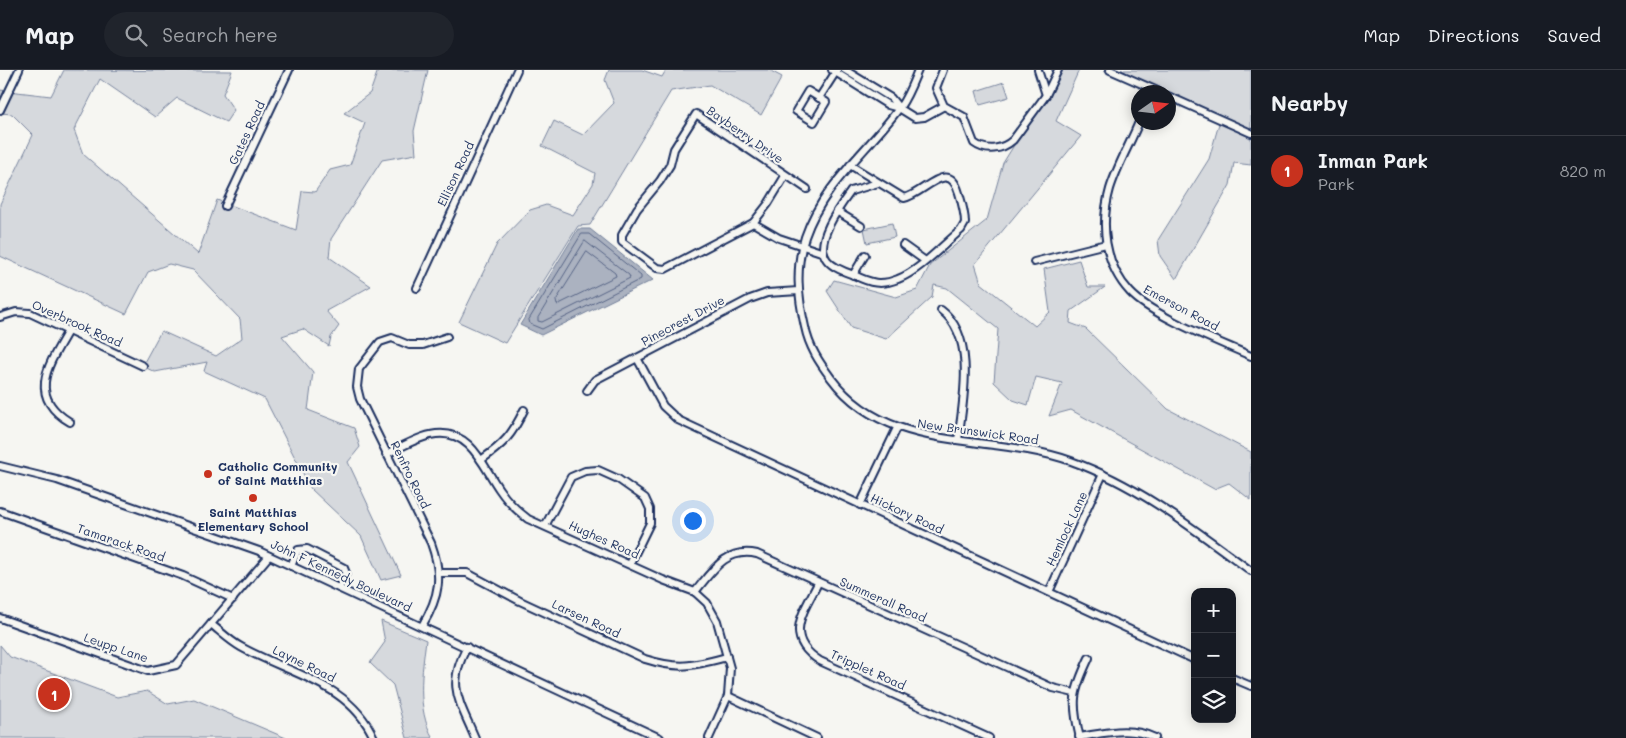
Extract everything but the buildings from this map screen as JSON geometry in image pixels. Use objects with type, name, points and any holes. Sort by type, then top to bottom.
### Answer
[{"type":"street","points":[[0,110],[19,70]]},
{"type":"street","name":"Gates Road","points":[[225,206],[289,70]]},
{"type":"street","name":"Ellison Road","points":[[417,288],[517,70]]},
{"type":"street","points":[[845,70],[891,98],[899,108]]},
{"type":"street","name":"New Brunswick Road","points":[[918,70],[899,108],[850,165],[820,204],[803,246],[799,266],[799,291],[807,335],[822,366],[837,387],[856,405],[897,428],[912,433],[1035,451],[1103,474],[1164,508],[1251,571]]},
{"type":"street","points":[[943,70],[936,88],[944,106],[966,119],[974,143],[984,149],[992,149],[1008,144],[1013,140],[1046,95],[1058,70]]},
{"type":"street","points":[[1038,70],[1046,95]]},
{"type":"street","points":[[1110,70],[1141,85]]},
{"type":"street","points":[[820,98],[834,71],[888,105],[899,108],[917,118],[924,117],[944,106]]},
{"type":"street","points":[[808,91],[820,98],[826,102],[814,122],[796,111],[808,91]]},
{"type":"street","points":[[1176,100],[1251,134]]},
{"type":"street","name":"Bayberry Drive","points":[[696,114],[715,125],[785,176],[768,204],[753,223],[665,269],[657,268],[627,247],[621,238],[637,209],[660,181],[670,165],[674,149],[696,114]]},
{"type":"street","name":"Emerson Road","points":[[1136,130],[1111,187],[1104,218],[1106,244],[1120,279],[1137,299],[1182,324],[1251,356]]},
{"type":"street","points":[[753,223],[778,238],[824,253],[832,265],[853,275],[874,284],[884,284],[904,277],[961,230],[966,223],[956,182],[944,177],[904,198],[850,165]]},
{"type":"street","points":[[785,176],[807,189]]},
{"type":"street","points":[[824,253],[826,233],[852,190],[878,183]]},
{"type":"street","points":[[838,212],[861,226]]},
{"type":"street","points":[[1034,262],[1106,244]]},
{"type":"street","points":[[903,245],[924,260]]},
{"type":"street","points":[[853,275],[866,255]]},
{"type":"street","name":"Pinecrest Drive","points":[[587,391],[595,380],[750,299],[772,292],[799,291]]},
{"type":"street","points":[[941,310],[949,316],[956,330],[965,368],[965,389],[958,440]]},
{"type":"street","name":"Overbrook Road","points":[[0,317],[16,312],[30,313],[143,366]]},
{"type":"street","points":[[68,331],[48,366],[44,387],[50,404],[62,417],[70,422]]},
{"type":"street","name":"Renfro Road","points":[[422,626],[436,596],[439,574],[431,543],[386,454],[360,399],[357,387],[361,365],[382,340],[392,338],[414,346],[431,343],[447,337]]},
{"type":"street","name":"Hickory Road","points":[[637,358],[663,406],[678,420],[1191,658]]},
{"type":"street","points":[[481,460],[505,443],[524,410]]},
{"type":"street","points":[[860,505],[897,428]]},
{"type":"street","name":"Hughes Road","points":[[386,454],[421,438],[446,433],[465,441],[481,460],[499,490],[516,510],[545,526],[695,592],[714,612],[727,657],[730,677],[728,696],[709,738]]},
{"type":"street","name":"John F Kennedy Boulevard","points":[[0,466],[56,480],[219,536],[269,556],[657,737]]},
{"type":"street","points":[[545,526],[571,477],[592,470],[604,472],[642,494],[650,508],[650,523],[630,564]]},
{"type":"street","name":"Hemlock Lane","points":[[1049,592],[1103,474]]},
{"type":"street","name":"Tamarack Road","points":[[0,511],[183,576],[233,599]]},
{"type":"street","points":[[291,566],[298,550],[307,549],[344,568],[346,573],[339,588]]},
{"type":"street","name":"Summerall Road","points":[[695,592],[720,561],[730,556],[744,553],[757,554],[1053,688],[1074,693]]},
{"type":"street","name":"Leupp Lane","points":[[0,618],[148,671],[176,664],[269,556]]},
{"type":"street","name":"Larsen Road","points":[[439,574],[468,573],[520,601],[645,659],[667,666],[688,667],[727,657]]},
{"type":"street","name":"Tripplet Road","points":[[818,583],[799,622],[799,635],[805,651],[820,661],[989,738]]},
{"type":"street","name":"Layne Road","points":[[210,624],[240,647],[340,695],[361,714],[374,738]]},
{"type":"street","points":[[467,647],[458,665],[455,683],[458,698],[474,738]]},
{"type":"street","points":[[1089,658],[1074,693],[1074,709],[1080,738],[1123,730],[1139,732],[1155,738]]},
{"type":"street","points":[[1236,680],[1251,686]]},
{"type":"street","points":[[728,696],[818,738]]},
{"type":"shaded area","points":[[64,70],[232,71],[223,94],[234,110],[226,122],[177,98],[155,117],[100,79],[74,130],[83,154],[198,254],[217,200],[296,230],[302,191],[315,192],[330,170],[350,165],[365,123],[344,113],[370,93],[378,70],[428,70],[414,131],[416,154],[382,160],[331,239],[329,257],[371,286],[326,311],[339,326],[331,337],[329,346],[303,329],[282,336],[313,372],[308,410],[354,428],[360,447],[348,462],[401,575],[381,580],[361,536],[311,489],[265,399],[204,371],[207,362],[155,372],[142,366],[161,331],[216,356],[242,338],[240,319],[193,270],[169,264],[148,272],[126,314],[0,256],[0,204],[33,135],[12,114],[0,113],[0,90],[51,96]]},
{"type":"shaded area","points":[[609,70],[642,70],[662,77],[666,70],[769,70],[782,77],[761,115],[710,85],[671,91],[590,225],[578,226],[505,343],[459,322],[497,244],[530,210],[546,205],[573,215],[593,184],[595,173],[542,146],[554,121],[583,135],[614,103],[605,80]]},
{"type":"shaded area","points":[[1051,70],[1079,70],[1056,121],[1081,136],[975,264],[981,283],[1035,326],[1050,312],[1044,269],[1079,260],[1088,287],[1105,287],[1071,311],[1070,323],[1086,329],[1168,409],[1251,452],[1251,500],[1229,483],[1214,489],[1071,410],[1049,416],[1062,383],[1036,377],[1028,405],[1013,400],[994,382],[998,329],[947,288],[934,285],[932,297],[886,339],[851,328],[827,291],[834,280],[896,297],[917,290],[930,265],[987,220],[1003,163],[1057,76]]},
{"type":"shaded area","points":[[1104,70],[1251,70],[1251,165],[1234,163],[1230,185],[1176,279],[1160,256],[1158,240],[1209,159],[1220,120],[1176,101],[1176,85],[1139,85]]},
{"type":"shaded area","points":[[1004,82],[1009,97],[980,105],[976,91]]},
{"type":"shaded area","points":[[892,223],[895,237],[867,243],[864,229]]},
{"type":"shaded area","points":[[381,621],[426,640],[422,677],[422,702],[424,715],[433,738],[407,738],[393,685],[370,663],[385,642]]},
{"type":"shaded area","points":[[0,645],[10,657],[117,697],[147,691],[168,704],[194,699],[286,738],[0,738]]},
{"type":"water","points":[[578,229],[590,229],[653,280],[541,335],[520,325]]},
{"type":"place","name":"Catholic Community of Saint Matthias","points":[[208,474]]},
{"type":"place","name":"Saint Matthias Elementary School","points":[[253,498]]},
{"type":"place","name":"Inman Park","points":[[54,694]]}]
